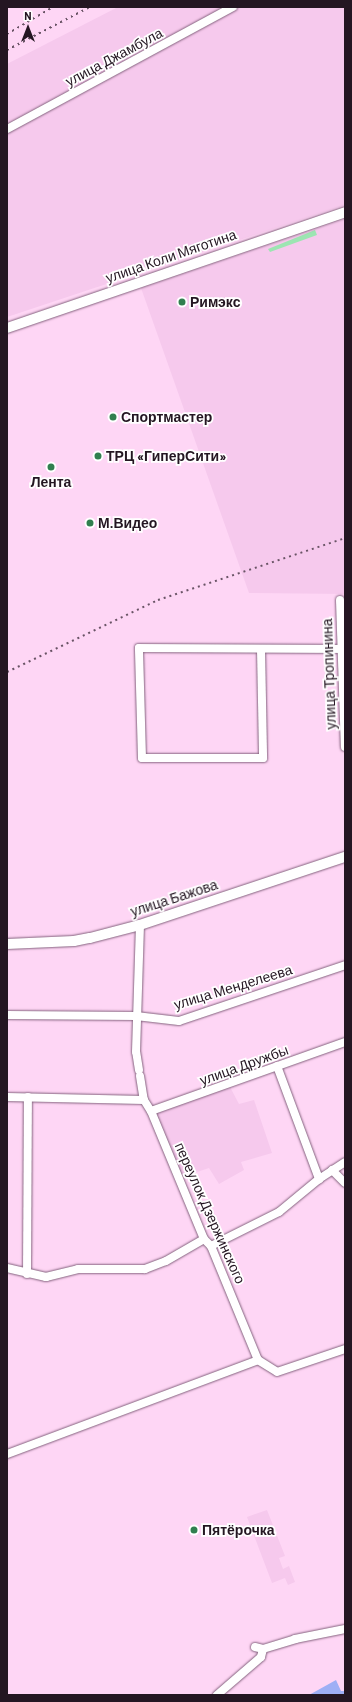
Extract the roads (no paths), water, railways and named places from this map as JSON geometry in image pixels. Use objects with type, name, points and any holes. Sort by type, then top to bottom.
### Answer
[{"type":"main road","name":"улица Коли Мяготина","points":[[7,328],[345,212]]},
{"type":"main road","name":"улица Бажова","points":[[7,944],[74,941],[140,925],[345,857]]},
{"type":"street","name":"улица Джамбула","points":[[7,129],[233,7]]},
{"type":"street","name":"улица Тропинина","points":[[340,600],[343,649],[345,748]]},
{"type":"street","points":[[261,649],[262,758],[142,758],[139,648],[343,649]]},
{"type":"street","name":"переулок Дзержинского","points":[[140,925],[136,1052],[144,1100],[151,1112],[204,1239],[211,1246],[258,1360]]},
{"type":"street","name":"улица Менделеева","points":[[7,1015],[136,1016],[179,1021],[345,966]]},
{"type":"street","name":"улица Дружбы","points":[[151,1112],[345,1042]]},
{"type":"street","points":[[278,1066],[319,1179]]},
{"type":"street","points":[[7,1097],[144,1100]]},
{"type":"street","points":[[27,1274],[28,1097]]},
{"type":"street","points":[[211,1246],[279,1212],[319,1179],[345,1162]]},
{"type":"street","points":[[332,1170],[345,1184]]},
{"type":"street","points":[[7,1268],[27,1274],[46,1276],[78,1269],[98,1267],[123,1270],[145,1269],[166,1261],[204,1239]]},
{"type":"street","points":[[7,1454],[258,1360],[277,1372],[345,1349]]},
{"type":"street","points":[[217,1695],[261,1657],[259,1648],[295,1638],[345,1629]]},
{"type":"water","points":[[336,1680],[341,1691],[345,1691],[345,1695],[309,1695]]},
{"type":"railway","points":[[7,34],[53,7]]},
{"type":"railway","points":[[7,50],[90,7]]},
{"type":"railway","points":[[7,672],[158,600],[345,538]]},
{"type":"place","name":"Римэкс","points":[[182,302]]},
{"type":"place","name":"Спортмастер","points":[[113,417]]},
{"type":"place","name":"ТРЦ «ГиперСити»","points":[[98,456]]},
{"type":"place","name":"Лента","points":[[51,467]]},
{"type":"place","name":"М.Видео","points":[[90,523]]},
{"type":"place","name":"Пятёрочка","points":[[194,1530]]}]
